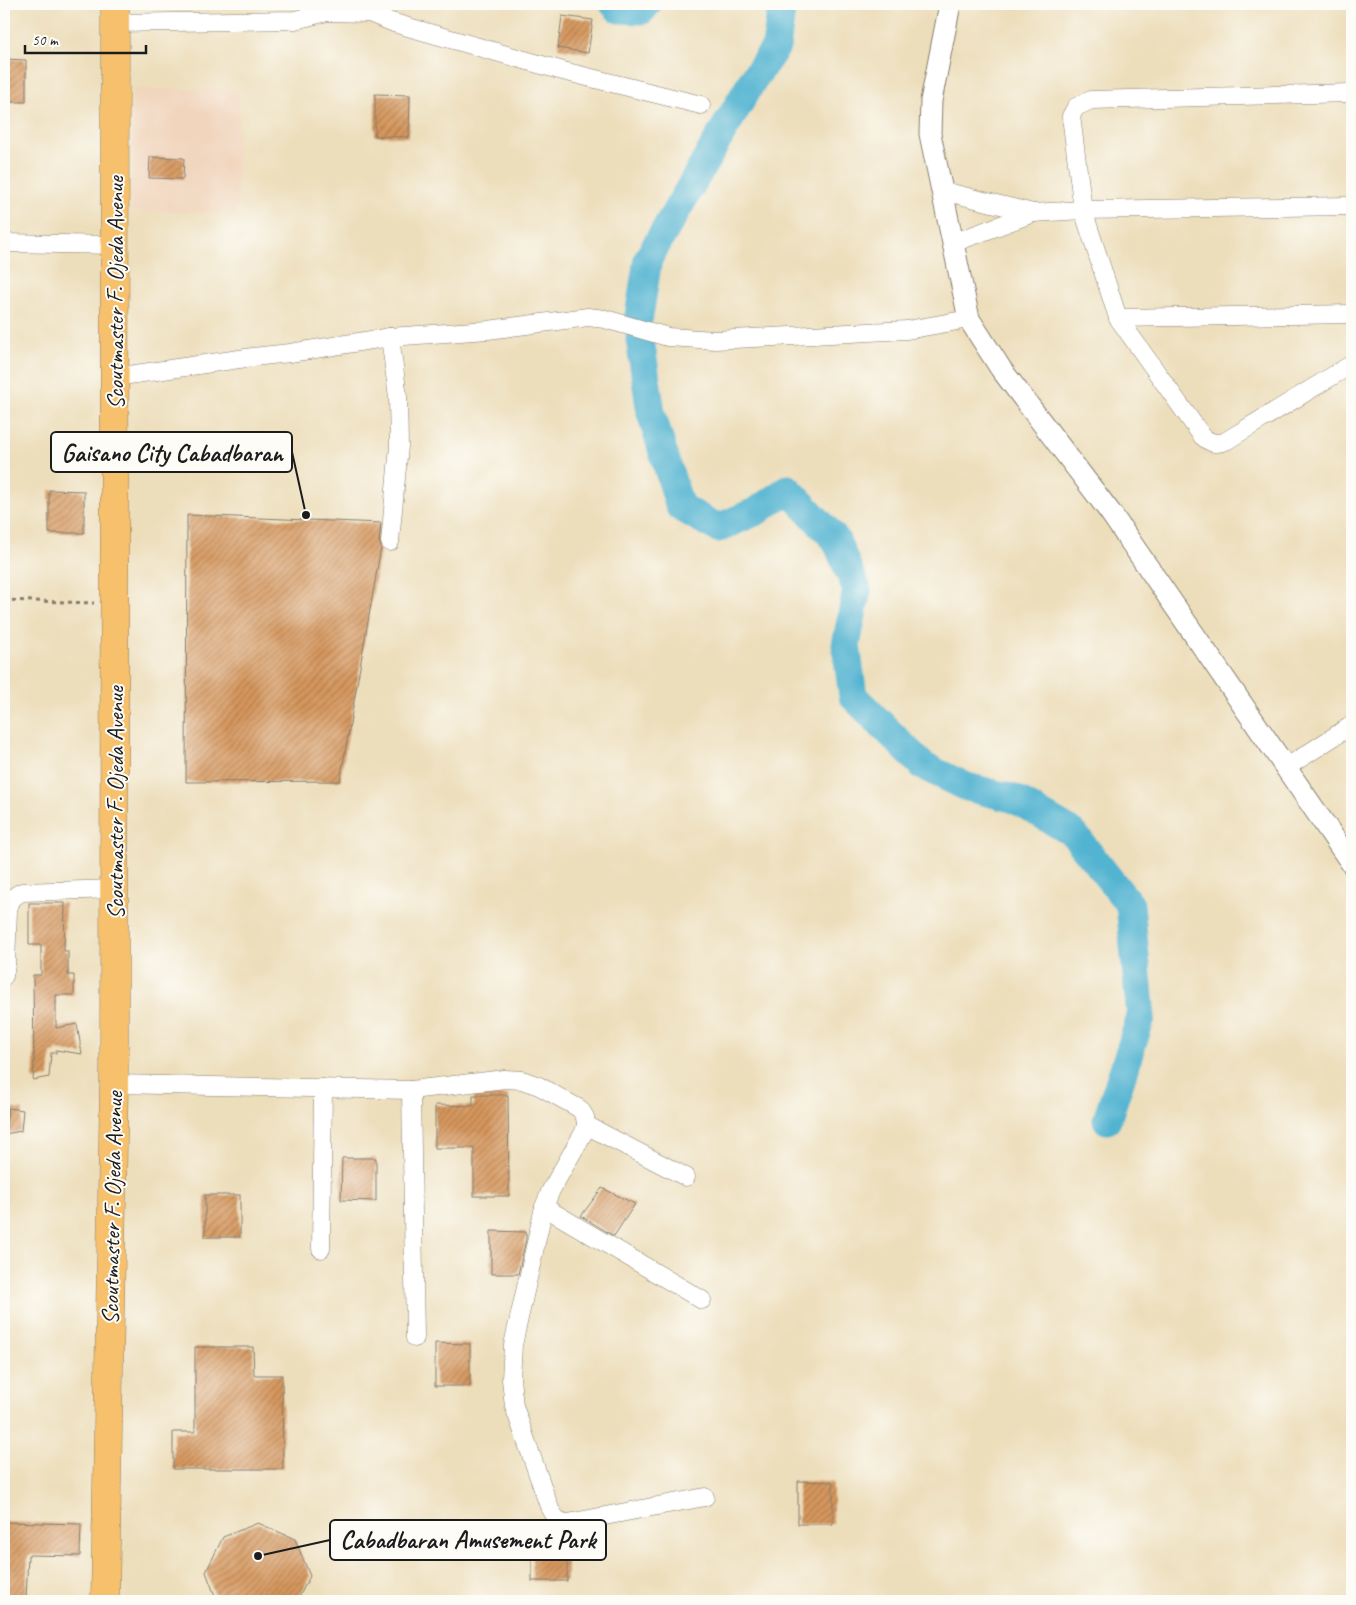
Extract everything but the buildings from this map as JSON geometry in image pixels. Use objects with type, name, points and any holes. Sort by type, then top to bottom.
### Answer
[{"type":"highway","name":"Scoutmaster F. Ojeda Avenue","points":[[104,1601],[114,1084],[114,14]]},
{"type":"street","points":[[950,4],[931,101],[930,134],[969,319],[1001,369],[1110,512],[1352,864]]},
{"type":"street","points":[[114,14],[295,20],[327,12],[369,13],[394,23],[563,71],[701,105]]},
{"type":"street","points":[[1352,93],[1091,100],[1076,107],[1071,116],[1082,210],[1118,318],[1202,436],[1209,442],[1218,444],[1226,441],[1352,364]]},
{"type":"street","points":[[943,191],[1033,213]]},
{"type":"street","points":[[953,243],[1033,213],[1082,210],[1352,206]]},
{"type":"street","points":[[4,243],[115,245]]},
{"type":"street","points":[[1118,318],[1352,314]]},
{"type":"street","points":[[115,377],[390,337],[488,330],[588,317],[605,319],[668,338],[715,340],[907,330],[969,319]]},
{"type":"street","points":[[390,337],[398,397],[399,446],[390,542]]},
{"type":"street","points":[[1287,767],[1352,725]]},
{"type":"street","points":[[4,976],[8,910],[10,901],[16,895],[22,892],[114,889]]},
{"type":"street","points":[[114,1084],[411,1090],[505,1079],[522,1080],[540,1086],[573,1104],[580,1109],[585,1117],[586,1125],[551,1190],[544,1207],[514,1345],[511,1379],[514,1406],[550,1509],[555,1518],[561,1522],[568,1523],[705,1497]]},
{"type":"street","points":[[321,1249],[323,1088]]},
{"type":"street","points":[[411,1090],[415,1338]]},
{"type":"street","points":[[586,1125],[686,1177]]},
{"type":"street","points":[[544,1207],[702,1300]]},
{"type":"path","points":[[4,600],[115,604]]},
{"type":"shaded area","points":[[133,88],[239,90],[237,213],[131,211]]},
{"type":"waterway","points":[[614,4],[619,9],[642,10],[647,4]]},
{"type":"waterway","points":[[639,316],[648,259],[754,78],[776,47],[782,4]]},
{"type":"waterway","points":[[640,339],[651,413],[680,507],[718,528],[757,511],[788,489],[836,540],[857,590],[846,645],[853,696],[923,766],[967,787],[1015,799],[1073,833],[1130,905],[1141,1017],[1107,1120]]},
{"type":"place","name":"Gaisano City Cabadbaran","points":[[306,515]]},
{"type":"place","name":"Cabadbaran Amusement Park","points":[[258,1556]]}]
